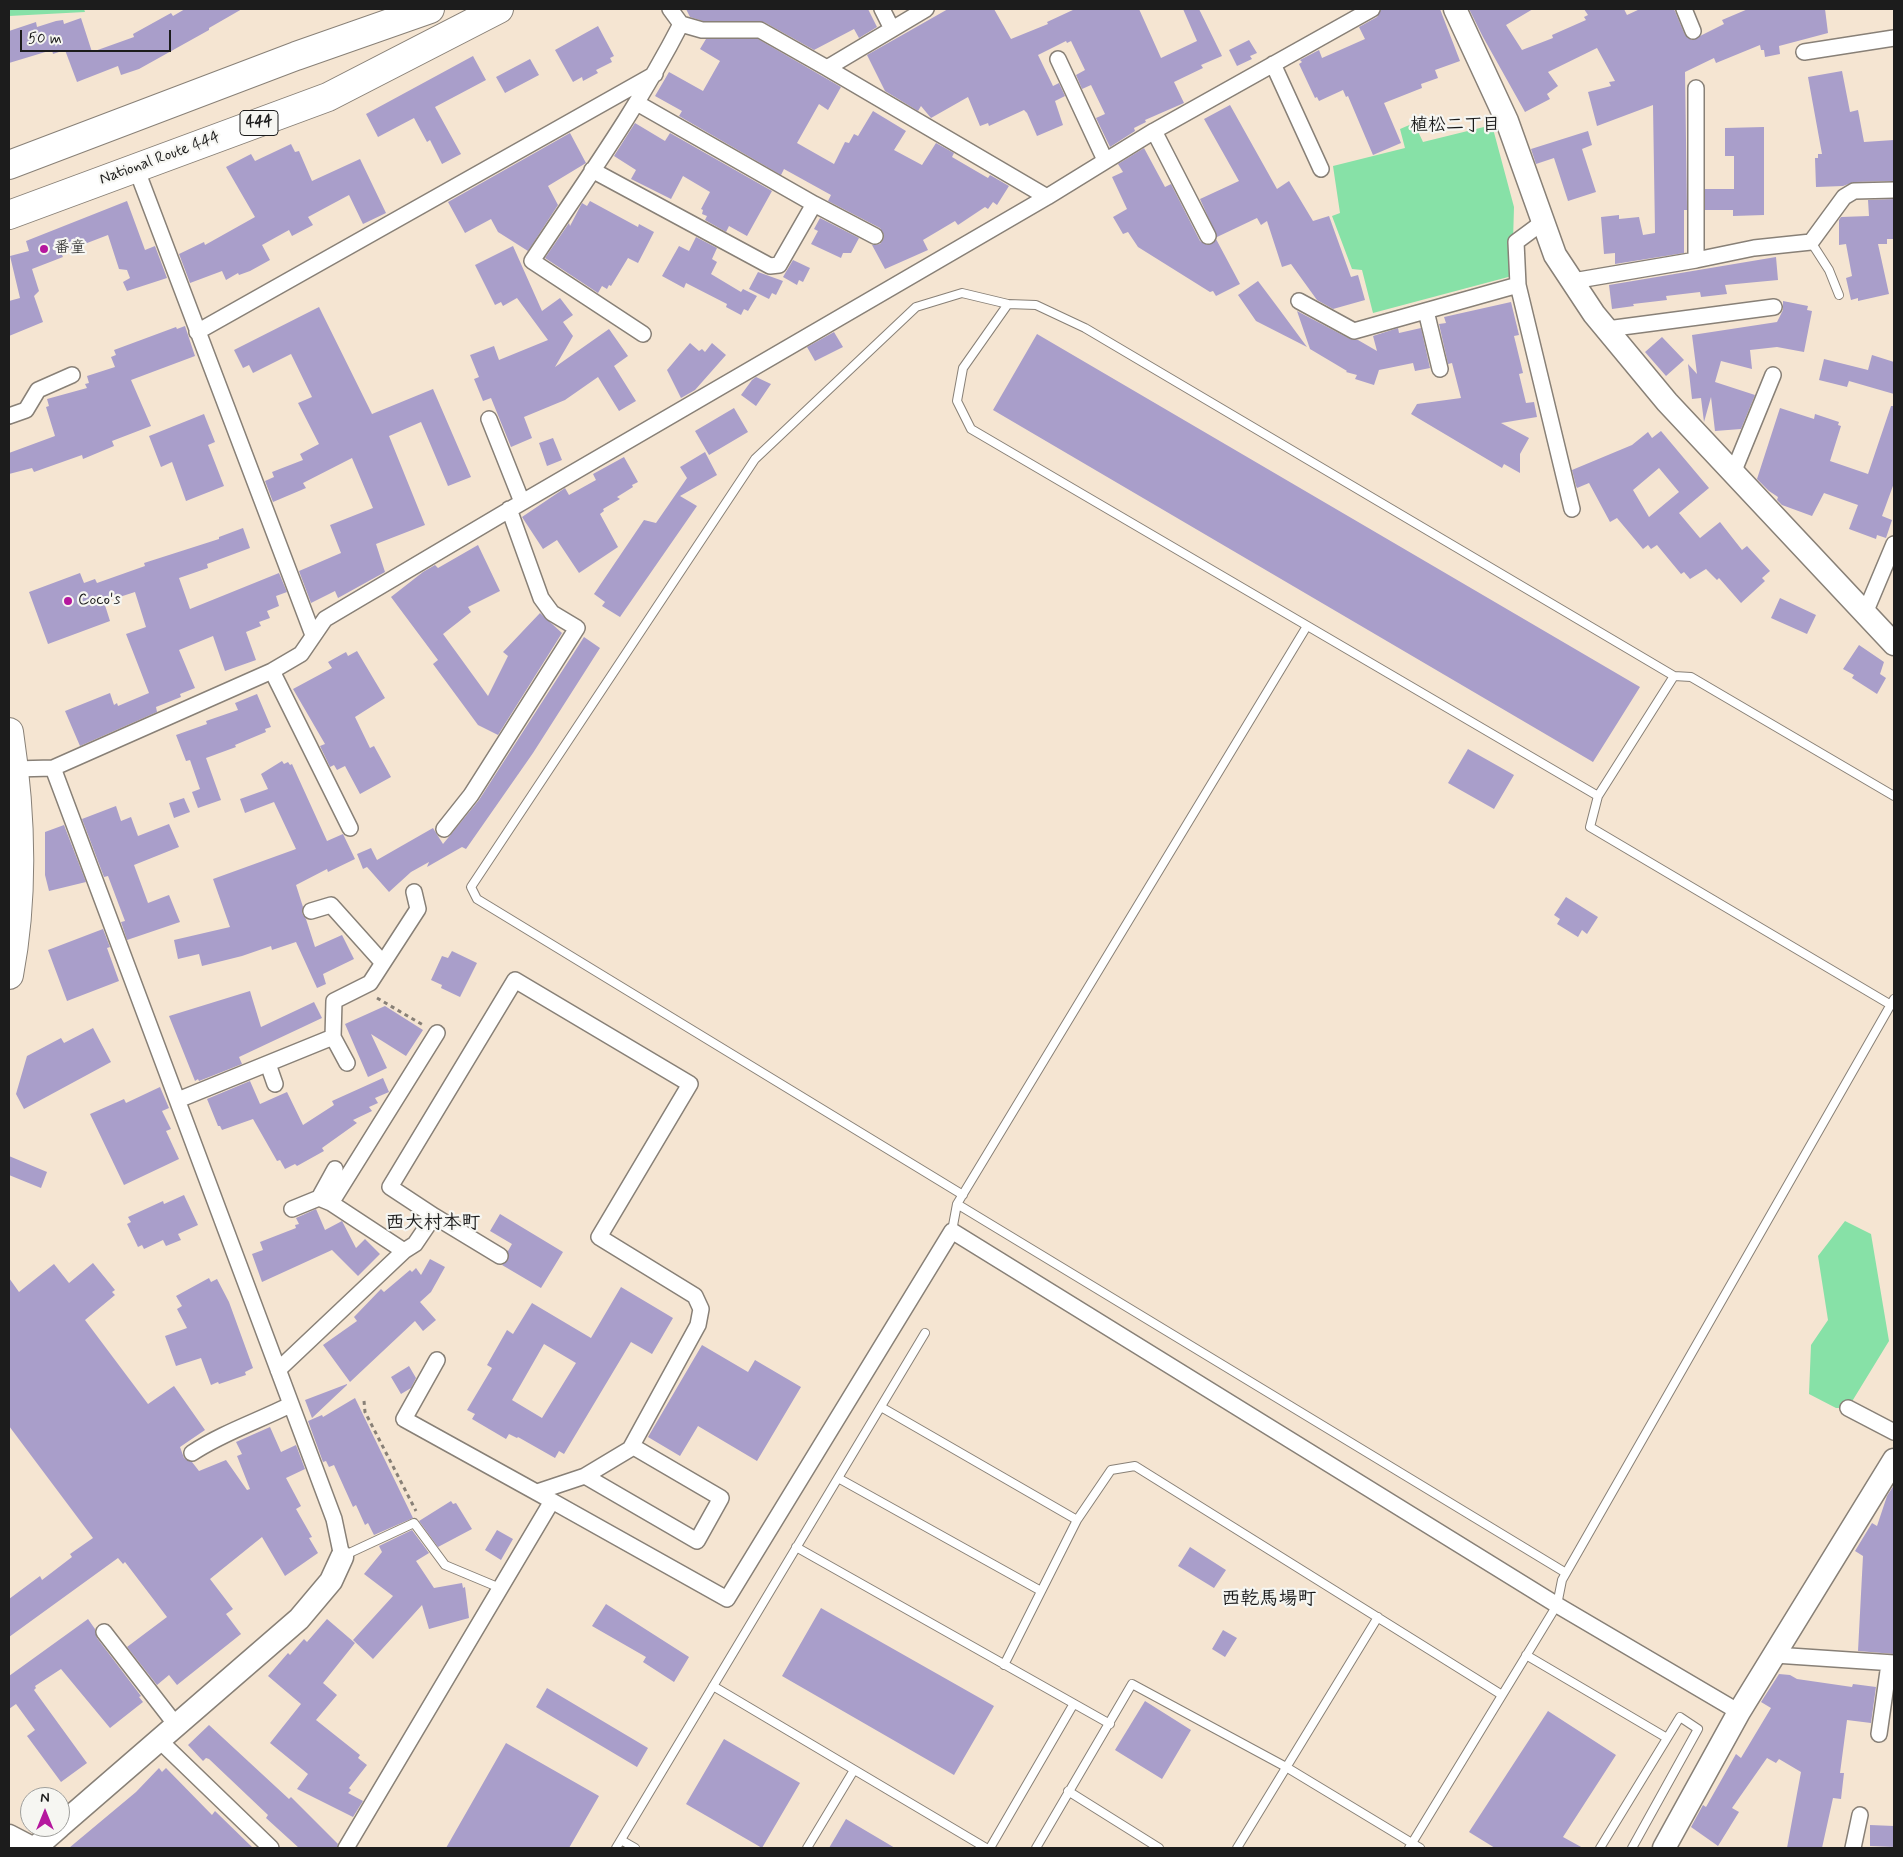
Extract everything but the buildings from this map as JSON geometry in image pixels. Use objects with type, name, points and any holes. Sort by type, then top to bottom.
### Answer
[{"type":"highway","points":[[9,165],[296,56],[430,9]]},
{"type":"highway","name":"National Route 444","points":[[9,215],[328,97],[499,9]]},
{"type":"highway","points":[[9,732],[14,769],[13,840],[16,934],[9,975]]},
{"type":"street","points":[[670,9],[681,24],[702,30],[760,30],[1047,197]]},
{"type":"street","points":[[882,9],[892,29]]},
{"type":"street","points":[[827,68],[926,9]]},
{"type":"street","points":[[14,769],[53,768],[272,671],[301,654],[324,619],[1047,197],[1154,131],[1372,9]]},
{"type":"street","points":[[1455,9],[1507,121],[1555,255],[1607,329],[1667,402],[1894,644]]},
{"type":"street","points":[[1684,9],[1693,31]]},
{"type":"street","points":[[643,334],[532,262],[656,74],[681,24]]},
{"type":"street","points":[[1804,52],[1894,38]]},
{"type":"street","points":[[1058,59],[1105,160]]},
{"type":"street","points":[[1273,64],[1321,169]]},
{"type":"street","points":[[197,332],[656,74]]},
{"type":"street","points":[[1696,88],[1696,260]]},
{"type":"street","points":[[637,104],[814,204],[875,236]]},
{"type":"street","points":[[1154,131],[1208,236]]},
{"type":"street","points":[[136,168],[313,635]]},
{"type":"street","points":[[592,170],[770,266],[779,264],[814,204]]},
{"type":"street","points":[[1573,281],[1754,248],[1811,242],[1844,197],[1854,191],[1894,190]]},
{"type":"street","points":[[1543,222],[1516,242],[1518,285],[1572,509]]},
{"type":"street","points":[[1299,301],[1354,331],[1518,285]]},
{"type":"street","points":[[1607,329],[1774,307]]},
{"type":"street","points":[[1426,311],[1440,369]]},
{"type":"street","points":[[1733,473],[1773,375]]},
{"type":"street","points":[[9,416],[26,410],[38,390],[72,376]]},
{"type":"street","points":[[444,829],[471,796],[578,628],[552,612],[541,598],[516,506],[489,419]]},
{"type":"street","points":[[1865,613],[1894,544]]},
{"type":"street","points":[[272,671],[350,828]]},
{"type":"street","points":[[53,768],[334,1520],[342,1557],[331,1581],[299,1619],[70,1818]]},
{"type":"street","points":[[347,1063],[333,1037],[334,1001],[370,984],[418,910],[414,892]]},
{"type":"street","points":[[311,910],[331,905],[383,963]]},
{"type":"street","points":[[500,1256],[390,1187],[515,980],[690,1084],[599,1237],[696,1296],[701,1309],[698,1325],[632,1446],[585,1476],[537,1492]]},
{"type":"street","points":[[292,1209],[325,1200],[436,1033]]},
{"type":"street","points":[[178,1100],[333,1037]]},
{"type":"street","points":[[268,1064],[275,1084]]},
{"type":"street","points":[[325,1200],[335,1169]]},
{"type":"street","points":[[325,1200],[404,1251]]},
{"type":"street","points":[[278,1370],[404,1251],[415,1244],[434,1216]]},
{"type":"street","points":[[437,1360],[404,1419],[727,1599],[952,1231],[1557,1605],[1739,1712]]},
{"type":"street","points":[[192,1453],[213,1439],[233,1433],[290,1405]]},
{"type":"street","points":[[1848,1408],[1894,1432]]},
{"type":"street","points":[[585,1476],[697,1541],[721,1498],[632,1446]]},
{"type":"street","points":[[1664,1848],[1739,1712],[1894,1460]]},
{"type":"street","points":[[346,1848],[552,1501]]},
{"type":"street","points":[[104,1632],[176,1725]]},
{"type":"street","points":[[1774,1655],[1892,1664],[1879,1734]]},
{"type":"street","points":[[160,1740],[271,1848]]},
{"type":"street","points":[[1853,1848],[1860,1815]]},
{"type":"street","points":[[9,1836],[33,1848],[47,1837]]},
{"type":"lane","points":[[1811,242],[1829,270],[1839,296]]},
{"type":"lane","points":[[963,1195],[477,899],[471,887],[755,458],[916,307],[962,294],[1008,304],[1036,305],[1084,328],[1674,676],[1691,677],[1894,796]]},
{"type":"lane","points":[[1008,304],[963,368],[957,401],[970,429],[1598,796]]},
{"type":"lane","points":[[952,1231],[957,1204],[1307,626]]},
{"type":"lane","points":[[1410,1846],[1557,1605],[1562,1580],[1892,1002],[1590,828],[1598,796],[1674,676]]},
{"type":"lane","points":[[957,1204],[1566,1573]]},
{"type":"lane","points":[[616,1848],[926,1332]]},
{"type":"lane","points":[[881,1406],[1077,1520]]},
{"type":"lane","points":[[1004,1665],[1077,1520],[1112,1470],[1135,1466],[1502,1695]]},
{"type":"lane","points":[[838,1478],[1042,1591]]},
{"type":"lane","points":[[342,1557],[414,1523],[445,1565],[500,1588]]},
{"type":"lane","points":[[796,1547],[1110,1724]]},
{"type":"lane","points":[[1237,1848],[1378,1617]]},
{"type":"lane","points":[[1526,1655],[1667,1738]]},
{"type":"lane","points":[[1036,1848],[1132,1684],[1286,1767],[1410,1846],[1420,1848]]},
{"type":"lane","points":[[713,1686],[986,1848]]},
{"type":"lane","points":[[990,1848],[1074,1705]]},
{"type":"lane","points":[[1600,1848],[1680,1717],[1698,1729],[1632,1848]]},
{"type":"lane","points":[[807,1848],[854,1770]]},
{"type":"lane","points":[[1068,1791],[1159,1848]]},
{"type":"lane","points":[[621,1840],[635,1848]]},
{"type":"path","points":[[361,988],[436,1033]]},
{"type":"path","points":[[364,1401],[365,1412],[420,1518],[414,1523]]},
{"type":"green space","points":[[9,9],[84,9],[85,12],[9,16]]},
{"type":"green space","points":[[1414,123],[1423,142],[1492,125],[1514,207],[1512,276],[1373,313],[1362,270],[1352,269],[1332,216],[1340,213],[1333,166],[1405,148],[1400,129]]},
{"type":"green space","points":[[1845,1221],[1871,1234],[1889,1341],[1848,1408],[1836,1408],[1809,1394],[1811,1345],[1828,1320],[1818,1256]]},
{"type":"place","name":"番童","points":[[44,249]]},
{"type":"place","name":"Coco's","points":[[68,601]]},
{"type":"district","name":"植松二丁目","points":[[1455,126]]},
{"type":"district","name":"西大村本町","points":[[433,1224]]},
{"type":"district","name":"西乾馬場町","points":[[1269,1600]]}]
